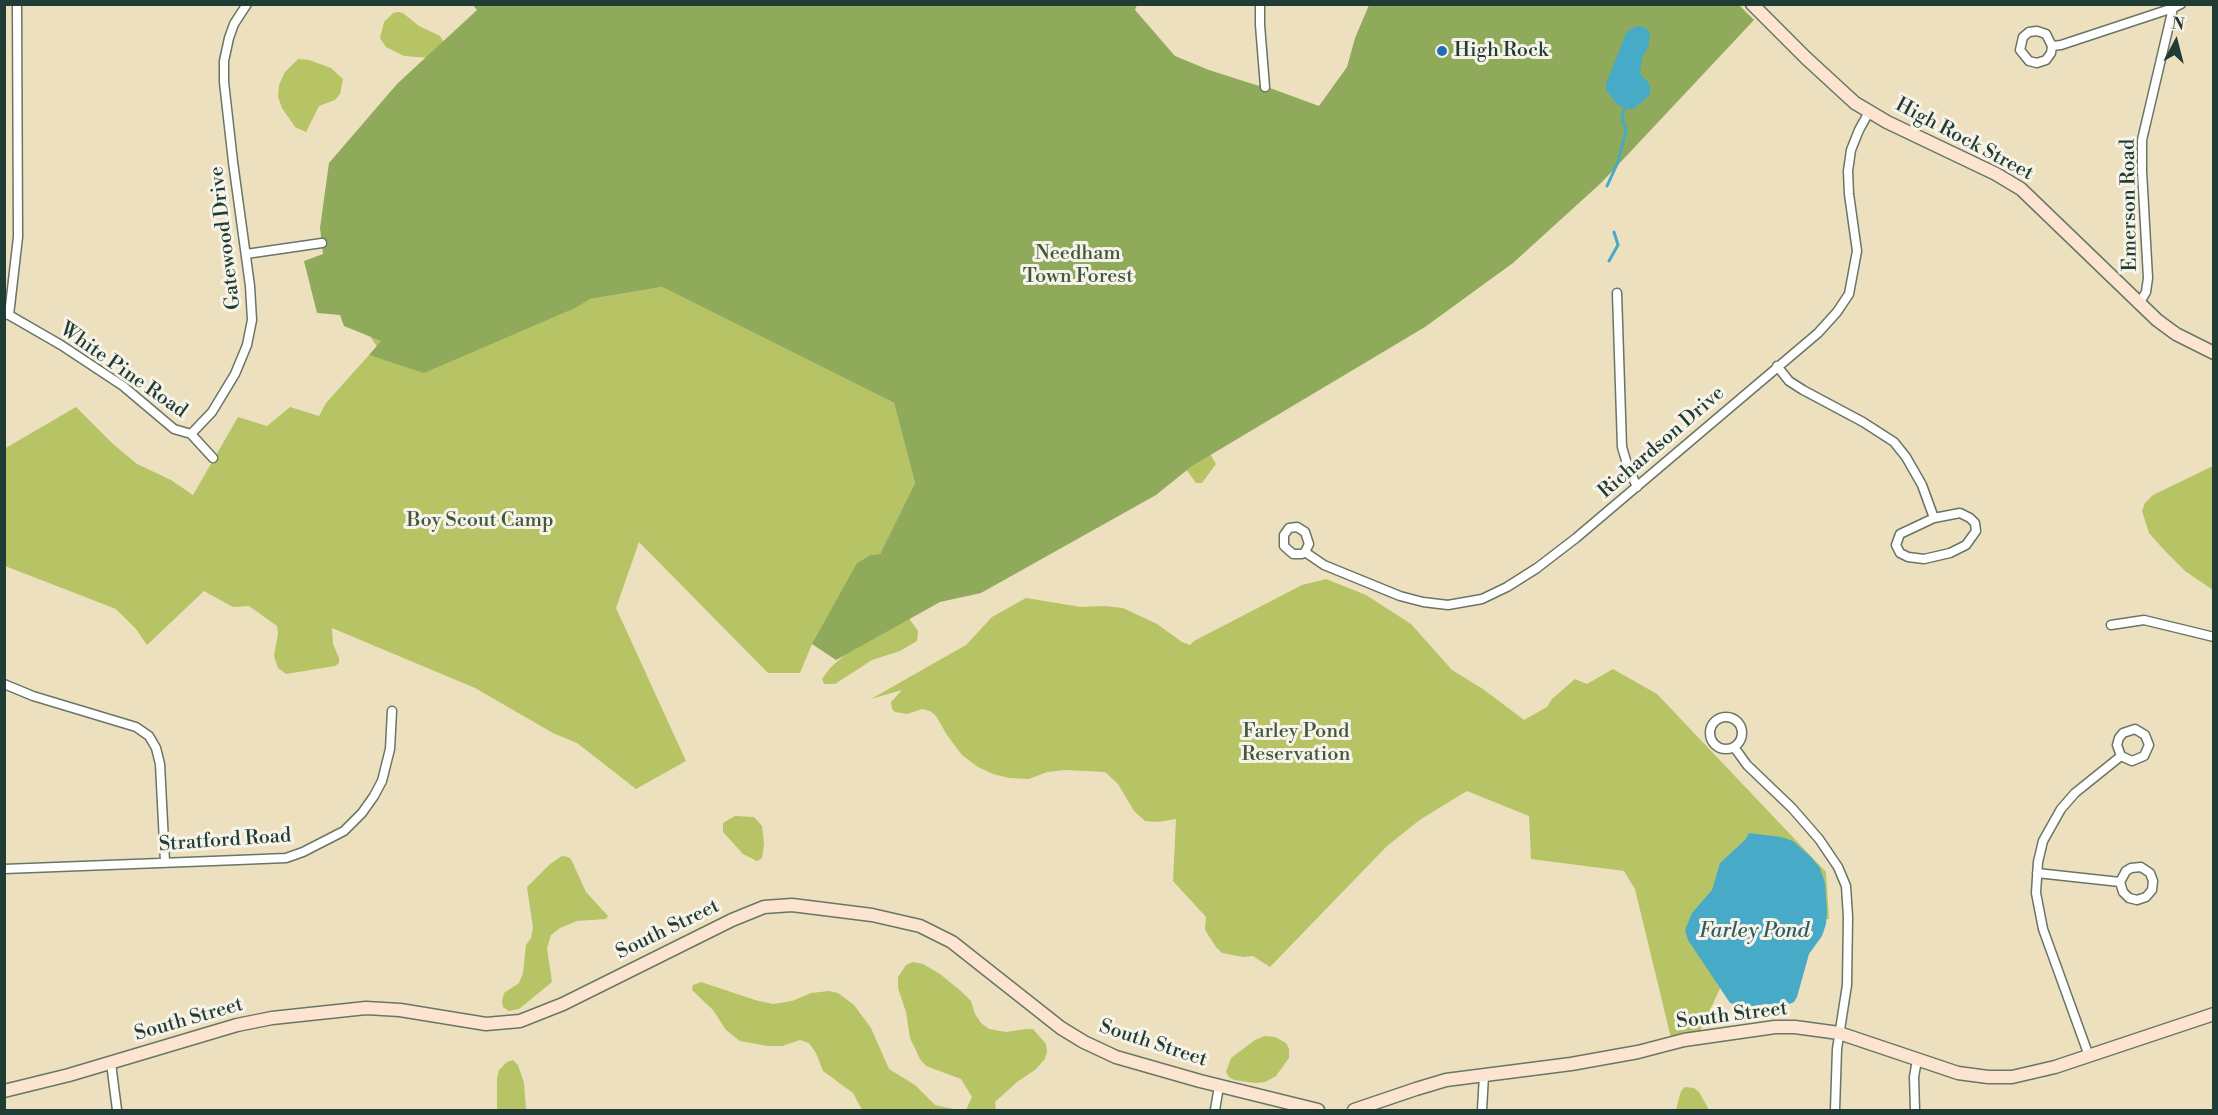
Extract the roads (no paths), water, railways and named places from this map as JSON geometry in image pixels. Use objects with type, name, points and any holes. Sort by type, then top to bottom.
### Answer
[{"type":"street","points":[[7,314],[18,237],[17,4]]},
{"type":"street","name":"Gatewood Drive","points":[[191,434],[212,412],[235,374],[247,345],[252,320],[252,303],[225,93],[224,61],[234,24],[247,4]]},
{"type":"street","points":[[1260,4],[1265,87]]},
{"type":"street","name":"High Rock Street","points":[[1752,4],[1856,103],[1901,129],[1996,174],[2021,189],[2139,304],[2176,334],[2214,353]]},
{"type":"street","points":[[2052,46],[2070,44],[2177,6]]},
{"type":"street","name":"Emerson Road","points":[[2139,304],[2146,292],[2148,278],[2141,145],[2177,6]]},
{"type":"street","name":"Richardson Drive","points":[[1305,552],[1324,565],[1413,600],[1437,605],[1472,602],[1507,587],[1537,568],[1637,487],[1818,333],[1837,312],[1849,294],[1857,251],[1848,171],[1851,150],[1869,112]]},
{"type":"street","points":[[246,254],[322,243]]},
{"type":"street","points":[[1617,293],[1622,447],[1626,464],[1637,487]]},
{"type":"street","name":"White Pine Road","points":[[7,314],[61,345],[116,381],[174,429],[191,434],[213,458]]},
{"type":"street","points":[[1777,366],[1790,381],[1803,390],[1863,422],[1894,442],[1906,457],[1922,485],[1934,518]]},
{"type":"street","points":[[1960,513],[1970,518],[1975,524],[1976,531],[1966,545],[1950,553],[1924,559],[1900,554],[1896,544],[1900,534],[1934,518],[1960,513]]},
{"type":"street","points":[[2111,625],[2144,620],[2214,637]]},
{"type":"street","points":[[4,684],[33,696],[136,727],[149,736],[156,748],[160,764],[165,862]]},
{"type":"street","name":"Stratford Road","points":[[4,869],[286,858],[324,843],[344,831],[362,813],[382,781],[390,750],[392,711]]},
{"type":"street","points":[[1734,747],[1746,765],[1792,808],[1819,839],[1838,867],[1846,886],[1847,985],[1839,1032],[1835,1110]]},
{"type":"street","points":[[2088,1056],[2043,929],[2036,893],[2037,873],[2043,841],[2057,814],[2075,793],[2121,756]]},
{"type":"street","points":[[2037,873],[2120,882]]},
{"type":"street","name":"South Street","points":[[4,1091],[111,1063],[237,1025],[272,1018],[320,1012],[382,1009],[486,1024],[513,1023],[563,1005],[732,920],[764,908],[792,905],[872,915],[920,926],[952,942],[1061,1028],[1116,1057],[1219,1086],[1318,1110]]},
{"type":"street","name":"South Street","points":[[1354,1110],[1446,1080],[1571,1064],[1638,1052],[1684,1040],[1754,1029],[1795,1027],[1839,1032],[1967,1075],[2001,1077],[2040,1072],[2214,1014]]},
{"type":"street","points":[[1914,1110],[1914,1077],[1917,1060]]},
{"type":"street","points":[[111,1063],[117,1110]]},
{"type":"street","points":[[1482,1110],[1484,1075]]},
{"type":"street","points":[[1215,1110],[1219,1086]]},
{"type":"water","points":[[1638,26],[1650,32],[1649,45],[1642,58],[1640,73],[1650,85],[1650,91],[1649,96],[1633,109],[1629,109],[1615,102],[1606,90],[1606,84],[1627,31]]},
{"type":"water","name":"Farley Pond","points":[[1749,833],[1793,841],[1820,868],[1825,883],[1826,924],[1822,936],[1809,954],[1797,997],[1794,1002],[1787,1005],[1765,1004],[1746,1008],[1730,1003],[1688,940],[1685,930],[1692,913],[1712,890],[1720,863],[1745,840]]},
{"type":"waterway","points":[[1607,186],[1618,162],[1626,131],[1622,118],[1624,109]]},
{"type":"waterway","points":[[1609,261],[1618,245],[1614,232]]},
{"type":"place","name":"High Rock","points":[[1442,51]]},
{"type":"park label","name":"Needham Town Forest","points":[[1078,266]]},
{"type":"park label","name":"Boy Scout Camp","points":[[480,521]]},
{"type":"park label","name":"Farley Pond Reservation","points":[[1296,744]]}]
